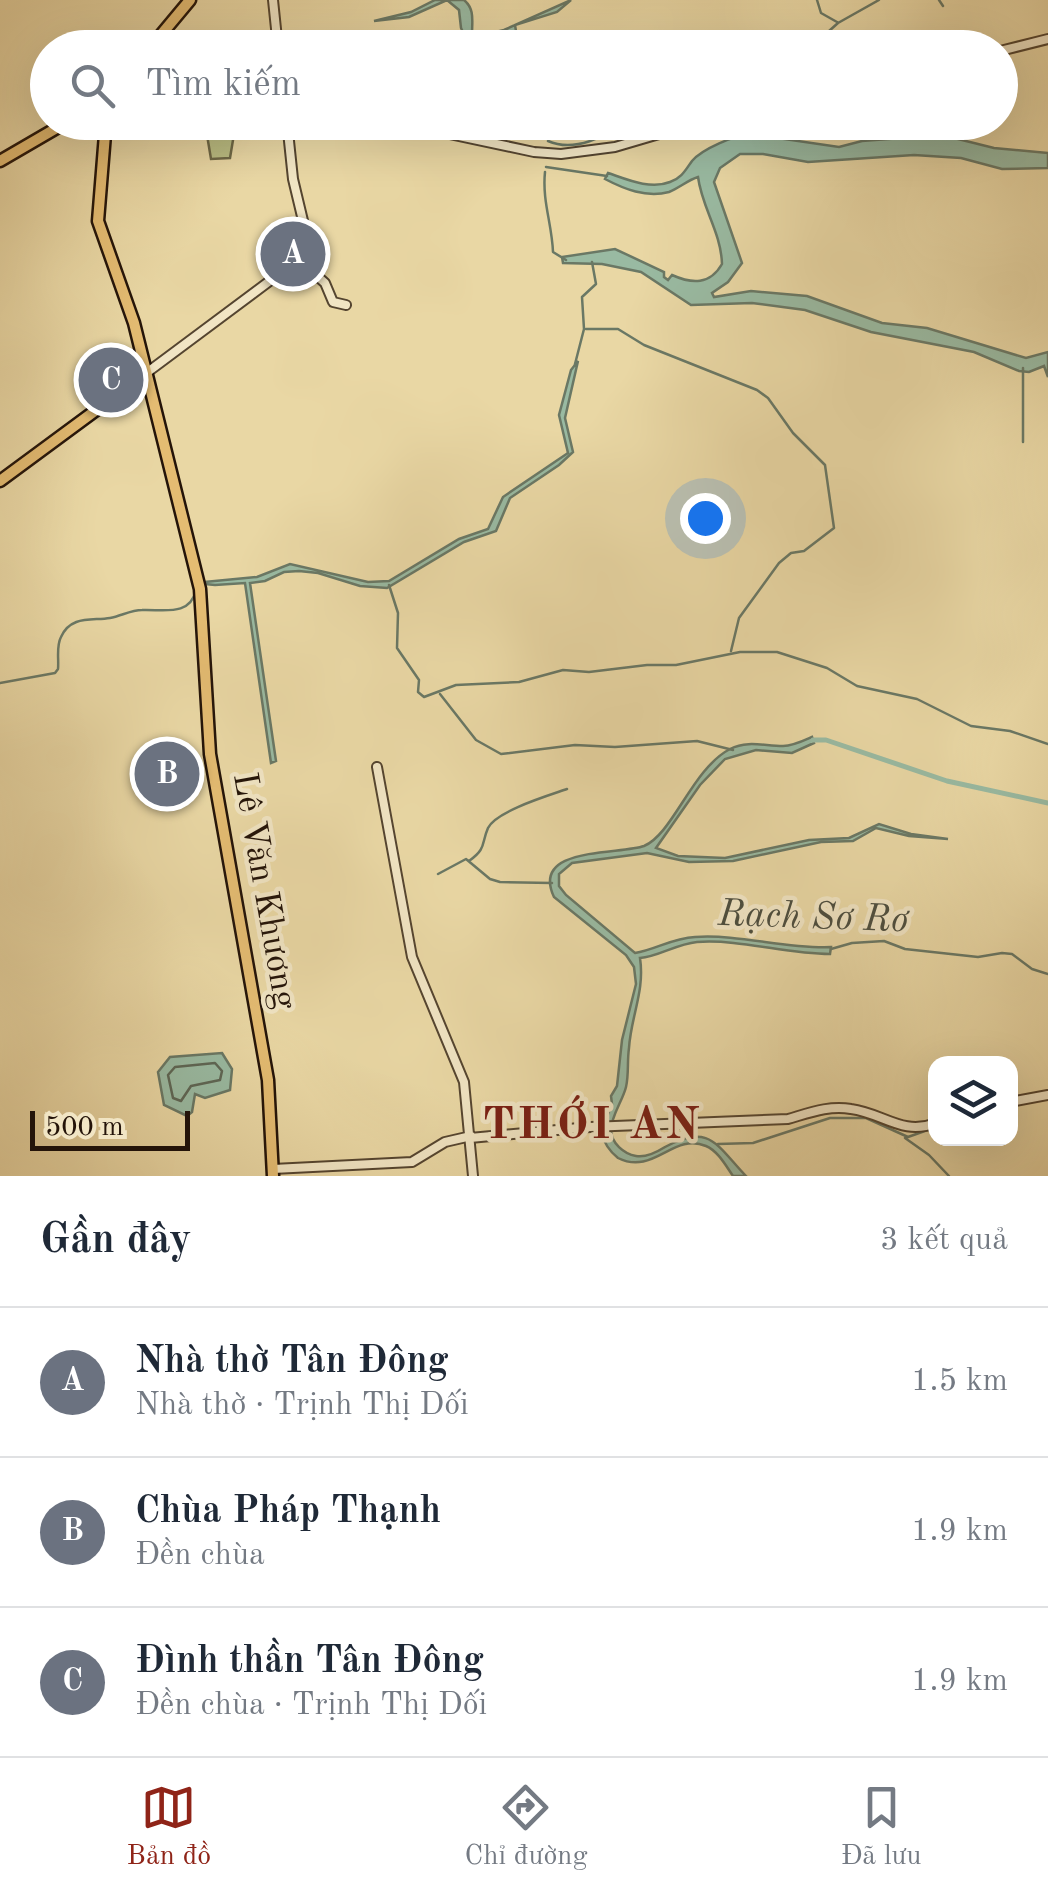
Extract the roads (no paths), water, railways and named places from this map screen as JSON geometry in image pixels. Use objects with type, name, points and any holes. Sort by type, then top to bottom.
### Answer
[{"type":"main road","points":[[165,30],[189,0]]},
{"type":"main road","points":[[0,159],[32,140]]},
{"type":"main road","points":[[0,481],[145,374],[131,311],[98,220],[104,140]]},
{"type":"main road","name":"Lê Văn Khương","points":[[145,374],[200,582],[213,775],[268,1080],[273,1173]]},
{"type":"street","points":[[272,0],[276,30]]},
{"type":"street","points":[[1018,46],[1048,39]]},
{"type":"street","points":[[289,140],[292,178],[317,278],[325,283],[331,301],[346,305]]},
{"type":"street","points":[[478,140],[546,154],[615,148],[641,140]]},
{"type":"street","points":[[145,374],[274,277],[311,254]]},
{"type":"street","points":[[377,767],[410,951],[462,1077],[472,1176]]},
{"type":"street","points":[[1018,1100],[1048,1095]]},
{"type":"street","points":[[273,1173],[412,1162],[445,1142],[564,1127],[788,1119],[815,1110],[841,1108],[867,1112],[906,1128],[928,1124]]},
{"type":"water","points":[[435,0],[447,0],[409,17],[374,21],[411,12]]},
{"type":"water","points":[[447,0],[464,0],[468,4],[472,30],[462,30],[459,10]]},
{"type":"water","points":[[571,0],[557,12],[516,25]]},
{"type":"water","points":[[728,140],[791,140],[839,147],[875,140],[962,140],[994,148],[1048,153],[1048,168],[1002,169],[961,158],[914,155],[808,162],[740,154],[720,168],[714,182],[742,263],[728,282],[712,293],[714,297],[751,291],[807,296],[882,323],[927,328],[1026,358],[1048,352],[1048,377],[1044,366],[1019,371],[974,352],[871,332],[805,310],[752,303],[691,305],[641,272],[602,264],[563,263],[562,257],[615,249],[664,272],[668,280],[672,275],[693,281],[712,276],[722,264],[721,252],[698,177],[669,192],[652,194],[605,179],[608,173],[646,184],[670,182],[703,152]]},
{"type":"water","points":[[578,361],[565,418],[573,452],[510,498],[496,531],[464,542],[387,588],[360,586],[299,571],[250,583],[276,761],[271,763],[245,583],[194,583],[257,577],[290,564],[368,582],[389,581],[459,539],[488,529],[503,497],[568,453],[559,415],[571,370]]},
{"type":"water","points":[[812,737],[814,743],[792,753],[756,750],[725,759],[700,785],[656,848],[678,856],[725,858],[809,840],[849,838],[879,824],[948,839],[909,836],[876,828],[853,841],[821,842],[733,861],[689,862],[647,853],[572,863],[559,874],[559,886],[566,895],[635,953],[695,937],[831,947],[830,954],[697,942],[640,958],[641,981],[630,1036],[627,1082],[612,1125],[613,1139],[623,1150],[640,1156],[680,1140],[703,1137],[719,1147],[746,1176],[733,1176],[714,1151],[694,1143],[642,1162],[618,1158],[601,1132],[617,1086],[622,1040],[636,984],[634,967],[626,955],[554,897],[550,881],[554,869],[581,856],[644,846],[664,829],[705,771],[730,749],[750,744],[787,746]]},
{"type":"water","points":[[222,1053],[232,1069],[230,1090],[205,1098],[195,1094],[192,1112],[187,1116],[164,1105],[158,1072],[170,1057]]},
{"type":"waterway","points":[[817,0],[821,13],[837,22]]},
{"type":"waterway","points":[[830,30],[879,0]]},
{"type":"waterway","points":[[939,0],[943,6]]},
{"type":"waterway","points":[[548,141],[569,145],[591,140]]},
{"type":"waterway","points":[[546,167],[607,176]]},
{"type":"waterway","points":[[545,172],[553,252],[566,260]]},
{"type":"waterway","points":[[575,364],[584,329],[582,297],[596,284],[592,262]]},
{"type":"waterway","points":[[586,329],[618,329],[644,345],[757,390],[825,465],[834,528],[804,551],[791,553],[779,563],[739,618],[731,651]]},
{"type":"waterway","points":[[1023,368],[1023,442]]},
{"type":"waterway","points":[[389,585],[398,613],[397,648],[419,680],[418,692],[424,697],[456,685],[519,682],[563,670],[589,672],[676,665],[740,652],[777,652],[827,668],[857,686],[917,699],[971,726],[1010,731],[1048,744]]},
{"type":"waterway","points":[[0,683],[55,673],[59,641],[76,622],[138,610],[182,608],[193,599],[196,590]]},
{"type":"waterway","points":[[440,694],[476,740],[501,754],[575,745],[615,747],[697,741],[733,750]]},
{"type":"waterway","points":[[813,740],[826,740],[947,781],[1048,803]]},
{"type":"waterway","points":[[469,861],[481,849],[488,828],[501,816],[567,789]]},
{"type":"waterway","points":[[438,874],[466,859],[490,879],[500,882],[552,883]]},
{"type":"waterway","name":"Rạch Sơ Rơ","points":[[831,949],[884,941],[905,949],[978,957],[1012,954],[1032,969],[1048,974]]},
{"type":"waterway","points":[[718,1144],[753,1143],[830,1118],[866,1118],[908,1137],[928,1130]]},
{"type":"waterway","points":[[905,1138],[949,1176]]},
{"type":"place","name":"Nhà thờ Tân Đông","points":[[293,254]]},
{"type":"place","name":"Đình thần Tân Đông","points":[[111,380]]},
{"type":"place","name":"Chùa Pháp Thạnh","points":[[167,774]]},
{"type":"district","name":"THỚI AN","points":[[592,1126]]}]
